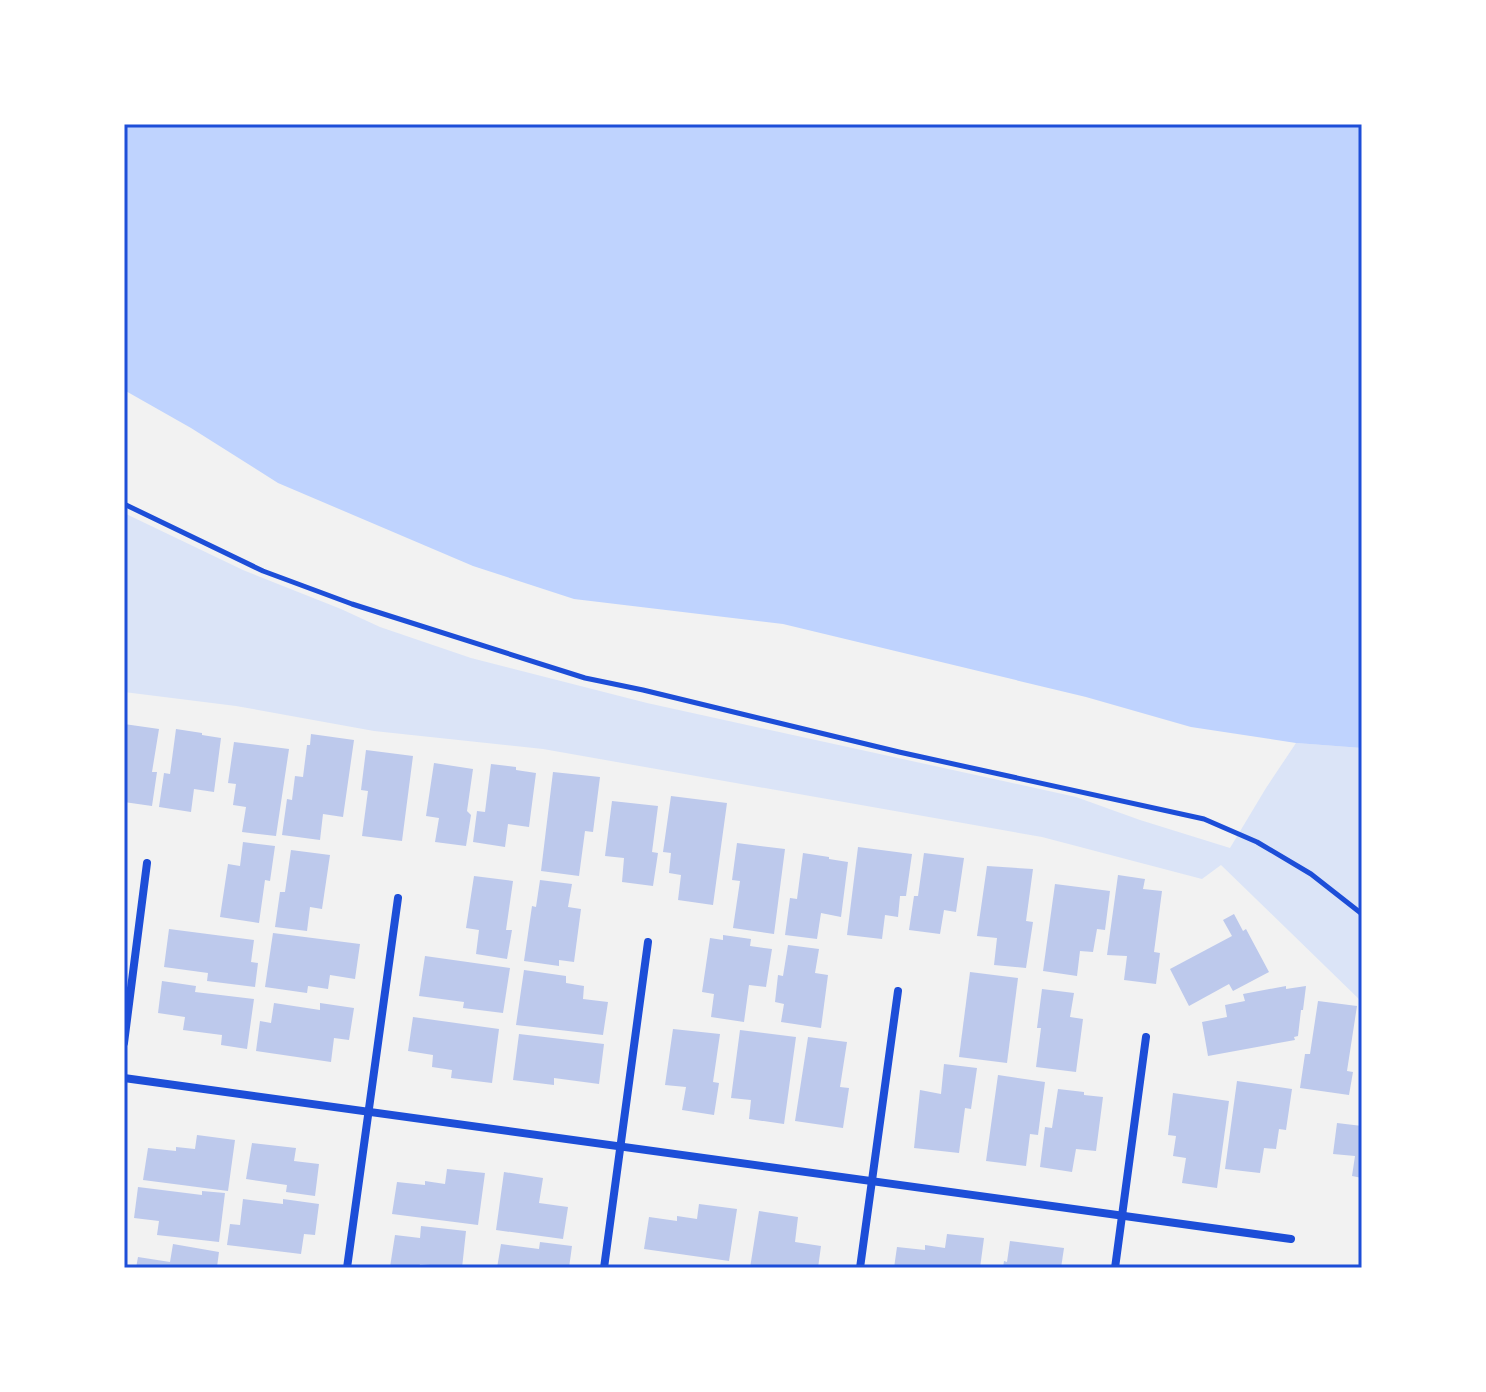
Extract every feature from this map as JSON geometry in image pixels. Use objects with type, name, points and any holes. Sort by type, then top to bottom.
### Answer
[{"type":"street","points":[[124,1043],[147,863]]},
{"type":"street","points":[[347,1268],[398,898]]},
{"type":"street","points":[[604,1268],[648,942]]},
{"type":"street","points":[[860,1268],[898,991]]},
{"type":"street","points":[[1115,1268],[1146,1037]]},
{"type":"street","points":[[124,1078],[1291,1239]]},
{"type":"path","points":[[124,504],[197,541],[352,604],[585,678],[899,752],[1204,819],[1257,842],[1311,874],[1362,914]]},
{"type":"shaded area","points":[[124,513],[243,570],[380,627],[471,658],[647,703],[1076,797],[1230,848],[1296,743],[1362,748],[1362,1002],[1221,865],[1202,879],[1042,837],[543,749],[374,731],[236,706],[124,692]]},
{"type":"water","points":[[124,124],[1362,124],[1362,748],[1296,743],[1191,727],[1086,697],[783,624],[574,599],[473,566],[278,483],[124,390]]},
{"type":"building","points":[[124,724],[159,729],[152,772],[157,772],[152,806],[124,802]]},
{"type":"building","points":[[176,729],[221,738],[214,792],[194,789],[191,812],[159,807],[164,773],[170,774]]},
{"type":"building","points":[[311,734],[354,740],[343,817],[323,814],[320,840],[282,835],[287,799],[292,800],[295,776],[303,777]]},
{"type":"building","points":[[234,742],[289,749],[276,836],[242,832],[246,807],[233,805],[236,784],[228,783]]},
{"type":"building","points":[[366,750],[413,756],[402,841],[362,836],[368,791],[361,790]]},
{"type":"building","points":[[434,763],[473,769],[466,846],[435,842],[439,818],[426,816]]},
{"type":"building","points":[[491,764],[536,773],[529,827],[508,824],[505,847],[473,842],[477,811],[485,812]]},
{"type":"building","points":[[553,772],[600,777],[593,832],[585,831],[579,876],[541,871]]},
{"type":"building","points":[[671,796],[727,803],[713,905],[678,900],[681,875],[669,873],[671,853],[663,852]]},
{"type":"building","points":[[612,801],[658,806],[652,852],[658,853],[653,886],[622,882],[624,858],[605,856]]},
{"type":"building","points":[[243,842],[275,846],[270,881],[265,880],[259,923],[220,917],[228,864],[240,866]]},
{"type":"building","points":[[737,843],[785,849],[774,934],[733,928],[740,881],[732,880]]},
{"type":"building","points":[[858,847],[912,854],[906,896],[900,896],[898,917],[885,915],[882,939],[847,935]]},
{"type":"building","points":[[291,850],[330,855],[322,909],[310,907],[307,931],[275,927],[280,892],[285,892]]},
{"type":"building","points":[[803,853],[848,862],[841,917],[821,913],[817,939],[785,935],[790,898],[797,899]]},
{"type":"building","points":[[924,853],[964,858],[956,912],[944,910],[940,934],[909,930]]},
{"type":"building","points":[[987,866],[1033,869],[1026,921],[1033,922],[1026,968],[994,965],[997,938],[977,936]]},
{"type":"building","points":[[1118,875],[1145,879],[1143,889],[1162,891],[1154,952],[1160,953],[1156,984],[1124,980],[1127,956],[1107,955]]},
{"type":"building","points":[[474,876],[513,881],[506,930],[512,930],[507,959],[476,954],[479,930],[466,928]]},
{"type":"building","points":[[540,880],[572,884],[568,907],[581,909],[574,962],[559,960],[559,966],[524,961],[532,906],[536,907]]},
{"type":"building","points":[[1055,884],[1110,891],[1105,930],[1097,929],[1093,952],[1080,951],[1077,976],[1043,971]]},
{"type":"building","points":[[1234,914],[1243,931],[1246,929],[1269,972],[1233,991],[1229,984],[1189,1006],[1170,969],[1232,936],[1223,920]]},
{"type":"building","points":[[169,929],[254,940],[251,962],[258,963],[255,987],[207,981],[208,973],[164,967]]},
{"type":"building","points":[[273,933],[360,944],[355,979],[330,975],[328,989],[308,986],[307,993],[265,987]]},
{"type":"building","points":[[723,935],[751,939],[750,946],[772,949],[766,987],[749,985],[744,1022],[711,1017],[714,994],[702,992],[710,938],[723,940]]},
{"type":"building","points":[[788,945],[819,949],[815,973],[828,975],[821,1028],[781,1022],[784,1004],[775,1002],[778,975],[783,976]]},
{"type":"building","points":[[425,956],[510,968],[503,1013],[463,1008],[464,1002],[419,996]]},
{"type":"building","points":[[524,970],[566,976],[566,983],[584,986],[583,999],[608,1002],[603,1035],[516,1025]]},
{"type":"building","points":[[970,972],[1018,978],[1007,1063],[959,1057]]},
{"type":"building","points":[[162,981],[196,986],[195,992],[254,999],[247,1049],[221,1045],[222,1035],[183,1030],[185,1017],[158,1013]]},
{"type":"building","points":[[1286,986],[1286,989],[1306,986],[1295,1040],[1208,1056],[1202,1022],[1227,1017],[1225,1005],[1245,1001],[1243,994]]},
{"type":"building","points":[[1042,989],[1074,993],[1070,1017],[1083,1019],[1076,1072],[1036,1067]]},
{"type":"building","points":[[1318,1001],[1357,1006],[1347,1071],[1353,1072],[1349,1095],[1300,1088],[1305,1054],[1310,1054]]},
{"type":"building","points":[[274,1003],[320,1010],[320,1003],[354,1008],[349,1040],[334,1038],[331,1062],[256,1051],[260,1021],[271,1023]]},
{"type":"building","points":[[413,1017],[499,1029],[492,1083],[451,1078],[452,1070],[432,1067],[433,1055],[408,1051]]},
{"type":"building","points":[[673,1029],[720,1034],[713,1082],[719,1083],[714,1115],[682,1110],[686,1087],[665,1085]]},
{"type":"building","points":[[740,1030],[796,1037],[784,1124],[749,1119],[751,1100],[731,1098]]},
{"type":"building","points":[[519,1034],[604,1044],[599,1084],[554,1078],[554,1085],[513,1080]]},
{"type":"building","points":[[808,1037],[847,1042],[840,1087],[849,1088],[843,1128],[795,1121]]},
{"type":"building","points":[[944,1064],[977,1068],[971,1109],[965,1108],[959,1153],[914,1148],[920,1090],[941,1094]]},
{"type":"building","points":[[998,1075],[1045,1082],[1038,1135],[1030,1134],[1026,1166],[986,1161]]},
{"type":"building","points":[[1237,1081],[1292,1089],[1286,1130],[1279,1129],[1276,1149],[1264,1148],[1260,1173],[1225,1169]]},
{"type":"building","points":[[1058,1089],[1103,1097],[1096,1151],[1076,1149],[1072,1172],[1040,1167],[1045,1127],[1052,1128]]},
{"type":"building","points":[[1173,1093],[1229,1101],[1217,1188],[1182,1183],[1186,1158],[1173,1156],[1176,1136],[1168,1135]]},
{"type":"building","points":[[1337,1123],[1362,1126],[1362,1178],[1352,1176],[1355,1156],[1333,1154]]},
{"type":"building","points":[[197,1135],[235,1140],[228,1191],[143,1180],[148,1148],[176,1151],[176,1147],[195,1149]]},
{"type":"building","points":[[252,1143],[296,1148],[294,1161],[319,1164],[315,1196],[286,1192],[287,1185],[246,1179]]},
{"type":"building","points":[[447,1169],[485,1173],[478,1225],[392,1214],[397,1182],[445,1184]]},
{"type":"building","points":[[504,1172],[543,1178],[539,1203],[568,1207],[563,1239],[496,1230]]},
{"type":"building","points":[[138,1187],[202,1195],[202,1191],[225,1193],[219,1242],[157,1235],[159,1221],[134,1218]]},
{"type":"building","points":[[243,1199],[283,1204],[283,1199],[319,1204],[315,1235],[304,1234],[301,1254],[227,1245],[230,1224],[240,1225]]},
{"type":"building","points":[[699,1204],[737,1209],[729,1261],[644,1249],[649,1217],[677,1221],[677,1216],[697,1219]]},
{"type":"building","points":[[759,1211],[798,1217],[795,1242],[821,1246],[818,1268],[750,1268]]},
{"type":"building","points":[[421,1226],[466,1231],[462,1268],[420,1264],[419,1268],[390,1267],[395,1235],[420,1238]]},
{"type":"building","points":[[947,1234],[984,1238],[980,1268],[894,1268],[897,1247],[925,1250],[925,1245],[945,1248]]},
{"type":"building","points":[[1010,1241],[1064,1248],[1061,1268],[1003,1268]]},
{"type":"building","points":[[540,1242],[572,1246],[569,1268],[497,1268],[501,1244],[539,1249]]},
{"type":"building","points":[[173,1244],[219,1252],[217,1267],[136,1268],[138,1257],[170,1262]]}]
